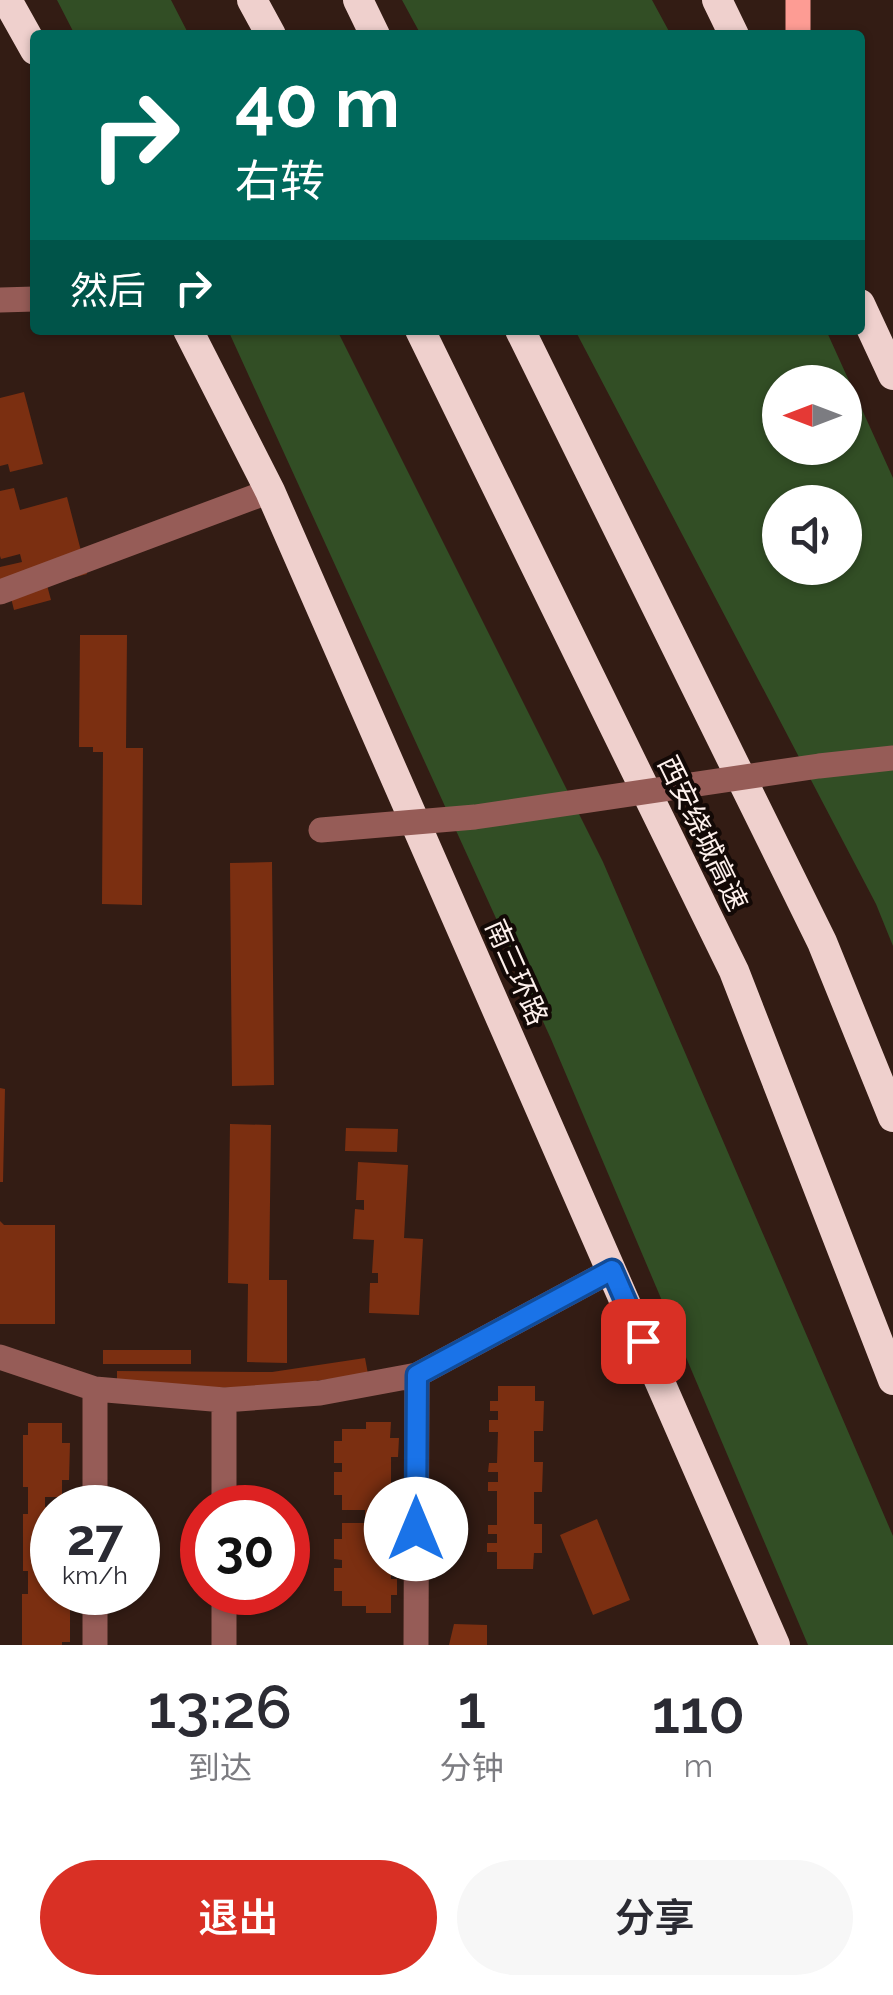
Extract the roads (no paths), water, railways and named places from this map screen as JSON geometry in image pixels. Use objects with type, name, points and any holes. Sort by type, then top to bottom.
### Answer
[{"type":"highway","points":[[7,0],[30,41]]},
{"type":"highway","points":[[252,0],[267,30]]},
{"type":"highway","points":[[358,0],[373,30]]},
{"type":"highway","points":[[717,0],[732,30]]},
{"type":"highway","points":[[865,315],[893,375]]},
{"type":"highway","name":"南三环路","points":[[191,335],[270,491],[776,1645]]},
{"type":"highway","name":"西安绕城高速","points":[[422,335],[734,971],[893,1380]]},
{"type":"highway","name":"西安绕城高速","points":[[522,335],[822,942],[893,1117]]},
{"type":"main road","points":[[798,0],[798,30]]},
{"type":"street","points":[[0,300],[30,299]]},
{"type":"street","points":[[0,592],[270,491]]},
{"type":"street","points":[[321,830],[475,817],[893,758]]},
{"type":"street","points":[[0,1358],[95,1389],[224,1400],[320,1393],[417,1375],[612,1270]]},
{"type":"street","points":[[416,1645],[417,1375]]},
{"type":"street","points":[[95,1389],[95,1485]]},
{"type":"street","points":[[224,1400],[224,1485]]},
{"type":"street","points":[[96,1615],[96,1645]]},
{"type":"street","points":[[224,1615],[224,1645]]}]
